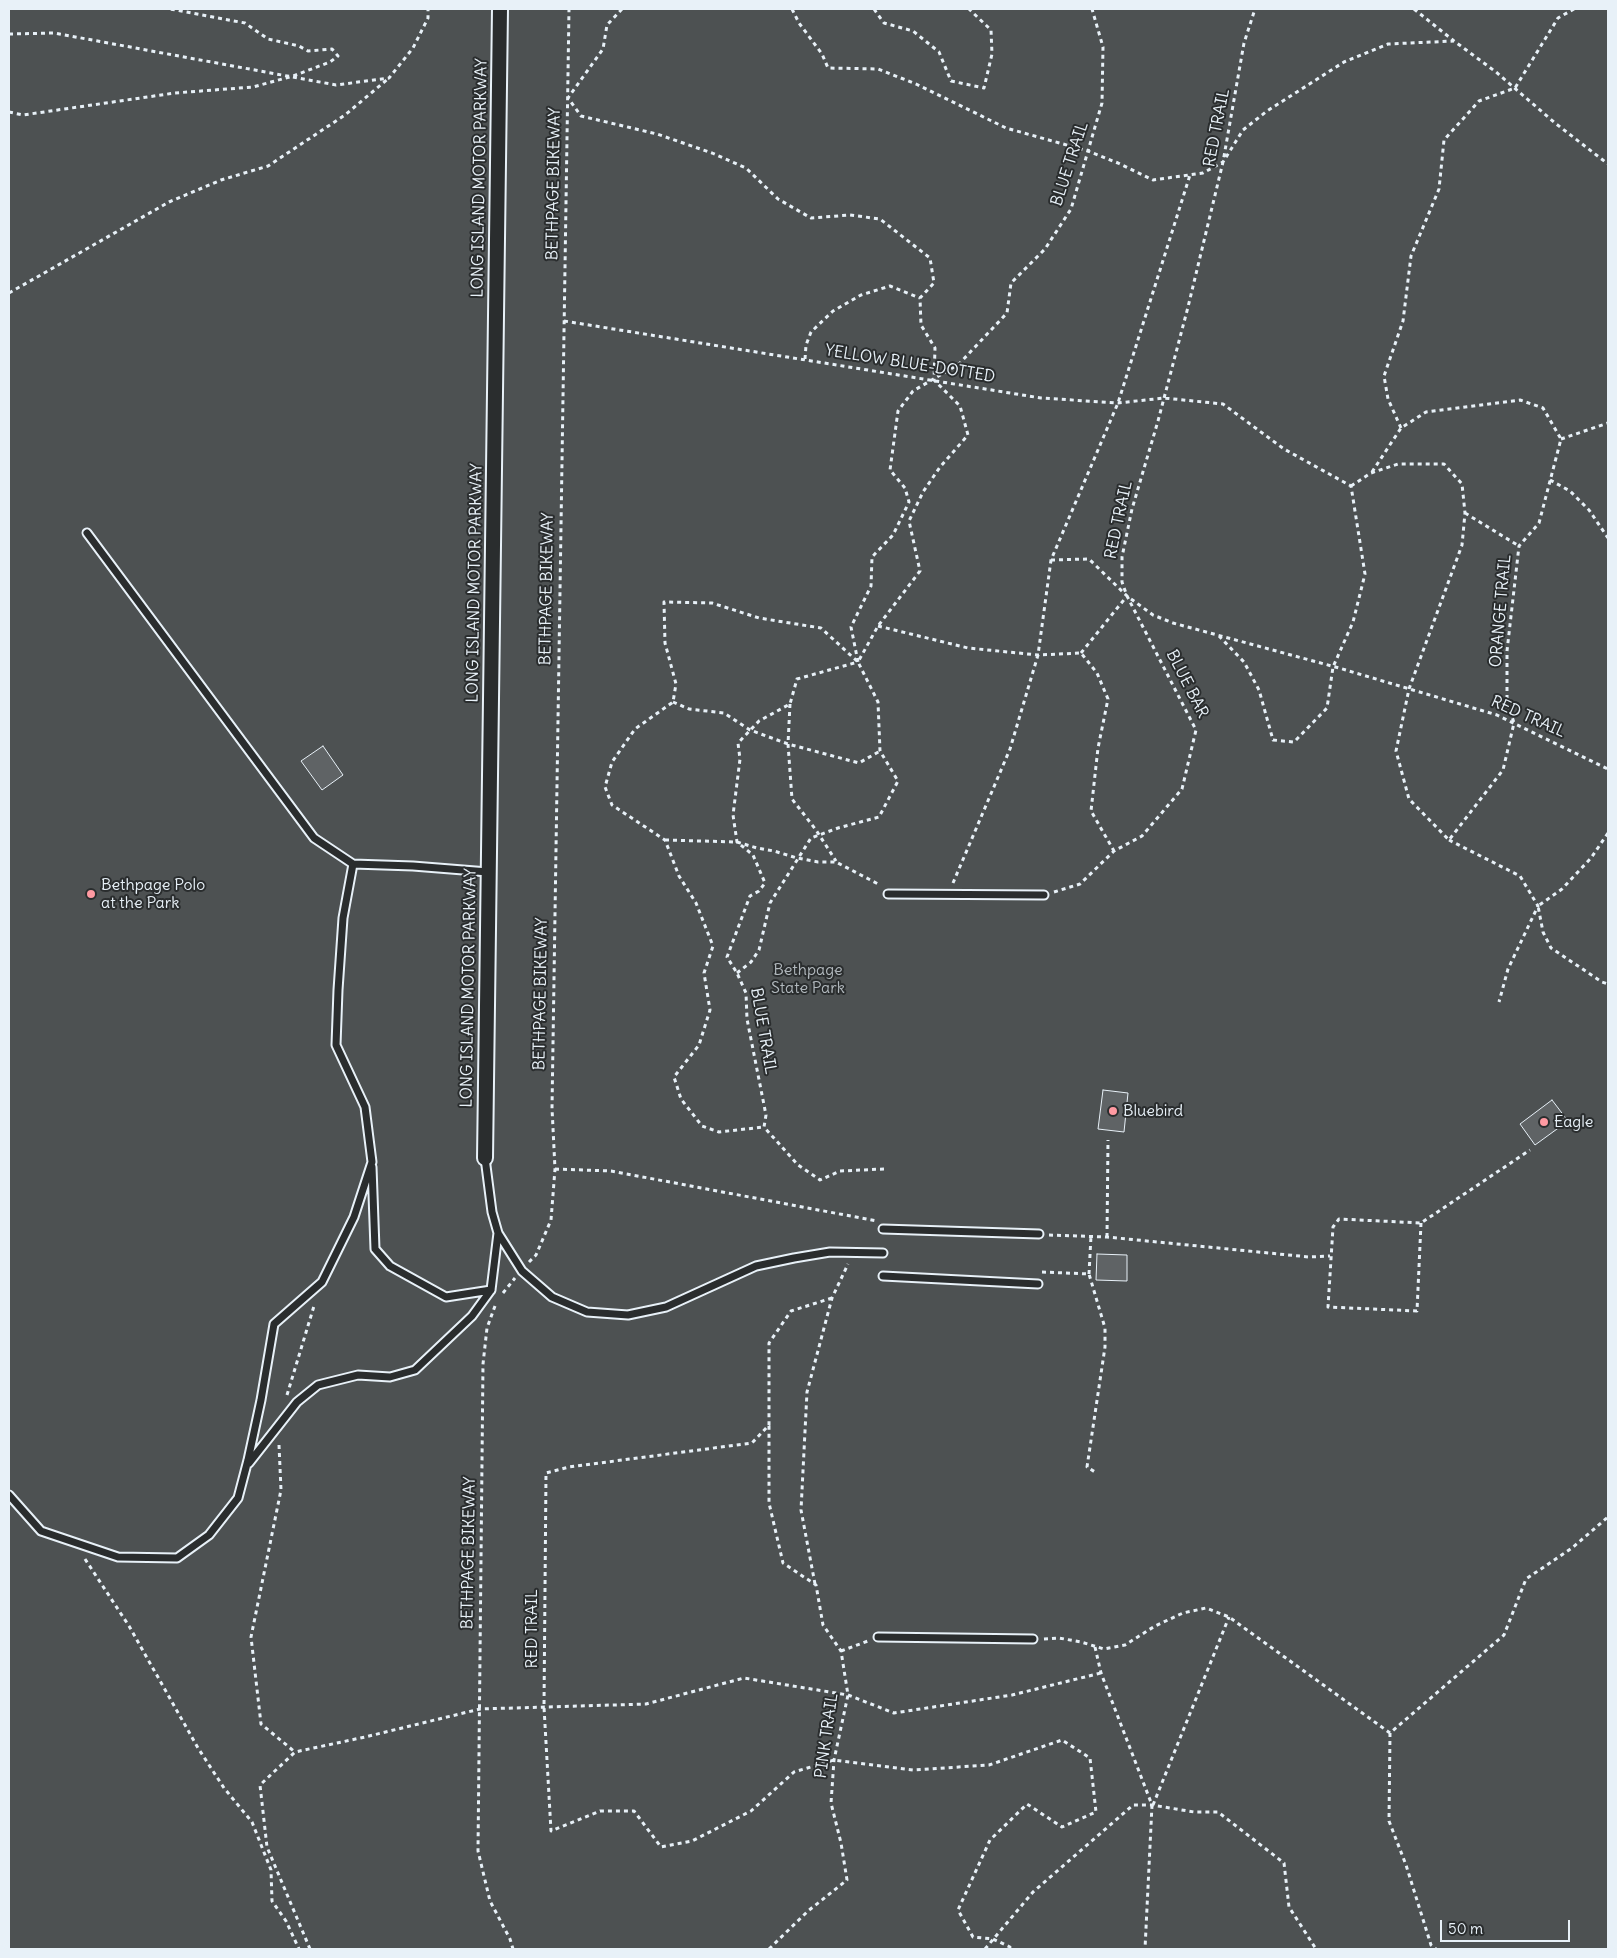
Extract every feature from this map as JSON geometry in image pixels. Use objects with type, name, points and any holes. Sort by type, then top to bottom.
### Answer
[{"type":"street","name":"LONG ISLAND MOTOR PARKWAY","points":[[484,1158],[500,9]]},
{"type":"lane","points":[[87,533],[314,838],[352,864],[414,866],[488,872]]},
{"type":"lane","points":[[352,864],[343,918],[336,1045],[365,1107],[372,1162],[375,1249],[390,1266],[446,1298],[491,1290]]},
{"type":"lane","points":[[888,894],[1044,895]]},
{"type":"lane","points":[[484,1158],[492,1212],[498,1233],[522,1271],[552,1297],[587,1312],[628,1315],[666,1307],[756,1266],[830,1252],[883,1253]]},
{"type":"lane","points":[[9,1495],[41,1531],[118,1557],[177,1558],[209,1535],[238,1498],[261,1400],[274,1324],[322,1282],[354,1217],[372,1162]]},
{"type":"lane","points":[[883,1226],[1039,1234]]},
{"type":"lane","points":[[247,1465],[297,1402],[318,1385],[358,1374],[390,1377],[415,1370],[472,1316],[491,1290],[498,1233]]},
{"type":"lane","points":[[883,1276],[1038,1284]]},
{"type":"lane","points":[[878,1637],[1034,1639]]},
{"type":"path","points":[[9,112],[22,115],[175,93],[253,87],[293,76],[330,62],[338,56],[332,49],[308,51],[299,46],[268,39],[245,23],[170,9]]},
{"type":"path","points":[[9,293],[169,202],[221,180],[268,166],[345,115],[389,78],[412,48],[428,18],[428,9]]},
{"type":"path","name":"BETHPAGE BIKEWAY","points":[[513,1949],[510,1939],[490,1900],[478,1851],[483,1364],[487,1328],[498,1299],[536,1254],[551,1220],[555,1169],[552,1108],[569,9]]},
{"type":"path","points":[[622,9],[607,25],[603,49],[568,98],[581,116],[657,134],[712,153],[746,168],[778,199],[811,218],[850,215],[880,219],[930,258],[934,283],[920,298],[921,325],[935,348],[934,380],[960,406],[968,435],[940,467],[923,492],[908,521],[920,571],[878,626],[858,662],[797,679],[790,704],[788,744],[792,799],[819,835],[836,862]]},
{"type":"path","points":[[792,9],[822,54],[828,68],[878,69],[925,88],[1006,128],[1088,151],[1153,180],[1203,173],[1223,162],[1243,130],[1267,111],[1344,62],[1388,44],[1454,41]]},
{"type":"path","points":[[874,9],[884,23],[913,31],[939,52],[951,81],[984,88],[992,54],[990,30],[969,9]]},
{"type":"path","name":"BLUE TRAIL","points":[[858,662],[852,627],[870,586],[872,557],[893,535],[909,502],[905,488],[890,470],[898,411],[913,391],[959,364],[1007,313],[1011,283],[1045,249],[1071,209],[1102,103],[1103,47],[1092,9]]},
{"type":"path","name":"RED TRAIL","points":[[1255,9],[1244,43],[1223,162],[1164,398],[1132,509],[1122,557],[1122,582],[1127,596],[1153,615],[1172,623],[1333,667],[1497,715],[1608,768]]},
{"type":"path","points":[[1414,9],[1496,72],[1555,123],[1608,164]]},
{"type":"path","points":[[1402,428],[1388,399],[1384,376],[1402,321],[1411,256],[1439,189],[1444,140],[1479,101],[1515,88],[1558,18],[1574,9]]},
{"type":"path","points":[[9,34],[54,33],[336,85],[389,78]]},
{"type":"path","points":[[948,894],[1010,749],[1038,655],[1051,560],[1118,403],[1190,175]]},
{"type":"path","name":"YELLOW BLUE-DOTTED","points":[[920,298],[890,286],[861,295],[832,311],[811,332],[806,344],[805,359],[1041,398],[1118,403],[1164,398],[1223,404],[1284,449],[1351,486]]},
{"type":"path","points":[[564,321],[805,359]]},
{"type":"path","points":[[1371,473],[1402,428],[1426,412],[1520,400],[1544,408],[1560,439],[1608,423]]},
{"type":"path","name":"ORANGE TRAIL","points":[[1449,840],[1503,770],[1514,723],[1507,700],[1507,650],[1519,546],[1539,523],[1560,439]]},
{"type":"path","points":[[1219,636],[1244,662],[1259,690],[1273,740],[1294,742],[1327,708],[1333,667],[1353,622],[1365,574],[1351,486],[1371,473],[1398,464],[1444,464],[1462,484],[1465,513],[1462,545],[1409,689],[1396,751],[1410,800],[1449,840],[1520,876],[1538,906],[1543,932],[1551,948],[1602,982],[1608,984]]},
{"type":"path","points":[[1550,480],[1570,491],[1589,510],[1608,538]]},
{"type":"path","points":[[1465,513],[1519,546]]},
{"type":"path","points":[[878,626],[968,648],[1038,655],[1081,653],[1127,596],[1089,559],[1051,560]]},
{"type":"path","name":"BLUE BAR","points":[[1044,895],[1080,884],[1114,851],[1142,836],[1182,789],[1196,730],[1127,596]]},
{"type":"path","points":[[737,973],[751,962],[759,950],[770,903],[797,858],[811,838],[838,828],[879,817],[898,781],[880,751],[878,702],[858,662],[821,628],[759,618],[712,603],[664,602],[665,643],[676,684],[672,702],[635,729],[612,762],[605,787],[612,805],[665,840],[737,842],[797,858],[818,862],[836,862],[883,887]]},
{"type":"path","points":[[1081,653],[1097,673],[1108,699],[1098,748],[1091,811],[1114,851]]},
{"type":"path","points":[[672,702],[689,709],[724,713],[750,730],[788,744],[859,763],[880,751]]},
{"type":"path","points":[[737,842],[733,815],[740,759],[738,743],[759,721],[790,704]]},
{"type":"path","points":[[1499,1002],[1508,969],[1538,906],[1568,883],[1591,858],[1608,833]]},
{"type":"path","points":[[665,840],[679,876],[696,903],[713,946],[704,973],[710,1010],[699,1045],[674,1077],[681,1098],[702,1126],[719,1132],[764,1128],[798,1165],[820,1180],[840,1171],[884,1169]]},
{"type":"path","name":"BLUE TRAIL","points":[[737,842],[753,855],[765,883],[759,891],[750,896],[727,957],[746,993],[748,1019],[766,1115],[764,1128]]},
{"type":"path","points":[[1106,1237],[1108,1140]]},
{"type":"path","points":[[1421,1223],[1417,1311],[1328,1307],[1333,1227],[1339,1219],[1421,1223],[1530,1150]]},
{"type":"path","points":[[555,1169],[611,1170],[883,1226]]},
{"type":"path","points":[[1039,1234],[1106,1237],[1308,1257],[1330,1256]]},
{"type":"path","points":[[1091,1236],[1089,1274],[1105,1328],[1105,1347],[1087,1467],[1095,1472]]},
{"type":"path","name":"PINK TRAIL","points":[[769,1949],[808,1911],[847,1880],[831,1803],[834,1760],[848,1695],[841,1651],[823,1625],[801,1510],[807,1392],[832,1298],[853,1252]]},
{"type":"path","points":[[1038,1271],[1089,1274]]},
{"type":"path","points":[[286,1399],[322,1282]]},
{"type":"path","points":[[816,1585],[783,1562],[769,1503],[769,1344],[790,1311],[832,1298]]},
{"type":"path","name":"RED TRAIL","points":[[544,1707],[546,1473],[569,1467],[752,1443],[769,1425]]},
{"type":"path","points":[[278,1426],[281,1490],[251,1637],[261,1724],[295,1752]]},
{"type":"path","points":[[1436,1949],[1431,1945],[1406,1865],[1389,1821],[1390,1732],[1504,1635],[1526,1579],[1572,1548],[1608,1516]]},
{"type":"path","points":[[73,1542],[129,1626],[198,1748],[224,1788],[252,1822],[271,1870],[272,1901],[286,1921],[299,1949]]},
{"type":"path","points":[[1034,1639],[1059,1638],[1104,1649],[1125,1645],[1183,1613],[1206,1608],[1230,1617],[1390,1732]]},
{"type":"path","points":[[1145,1949],[1152,1805],[1230,1617]]},
{"type":"path","points":[[841,1651],[878,1637]]},
{"type":"path","points":[[1095,1646],[1102,1673],[1152,1805]]},
{"type":"path","points":[[310,1949],[267,1847],[260,1785],[295,1752],[365,1737],[480,1708],[646,1704],[744,1678],[848,1695],[894,1713],[1012,1695],[1102,1673]]},
{"type":"path","points":[[544,1707],[551,1831],[600,1811],[634,1810],[661,1847],[692,1841],[751,1811],[794,1772],[834,1760],[913,1770],[989,1765],[1062,1740],[1090,1758],[1096,1812],[1062,1827],[1027,1804],[990,1840],[958,1910],[973,1937],[993,1939],[1010,1947],[1009,1949]]},
{"type":"path","points":[[985,1949],[1033,1892],[1133,1805],[1152,1805],[1194,1812],[1218,1812],[1284,1863],[1289,1907],[1316,1949]]},
{"type":"green space","name":"Bethpage State Park","points":[[9,9],[1608,9],[1608,1949],[9,1949]]},
{"type":"building","points":[[323,746],[343,775],[322,790],[301,761]]},
{"type":"building","name":"Bluebird","points":[[1103,1090],[1128,1093],[1124,1132],[1098,1129]]},
{"type":"building","name":"Eagle","points":[[1552,1100],[1568,1121],[1535,1145],[1520,1124]]},
{"type":"building","points":[[1097,1254],[1127,1255],[1127,1281],[1096,1280]]},
{"type":"place","name":"Bethpage Polo at the Park","points":[[91,894]]},
{"type":"place","name":"Bluebird","points":[[1113,1111]]},
{"type":"place","name":"Eagle","points":[[1544,1122]]}]
